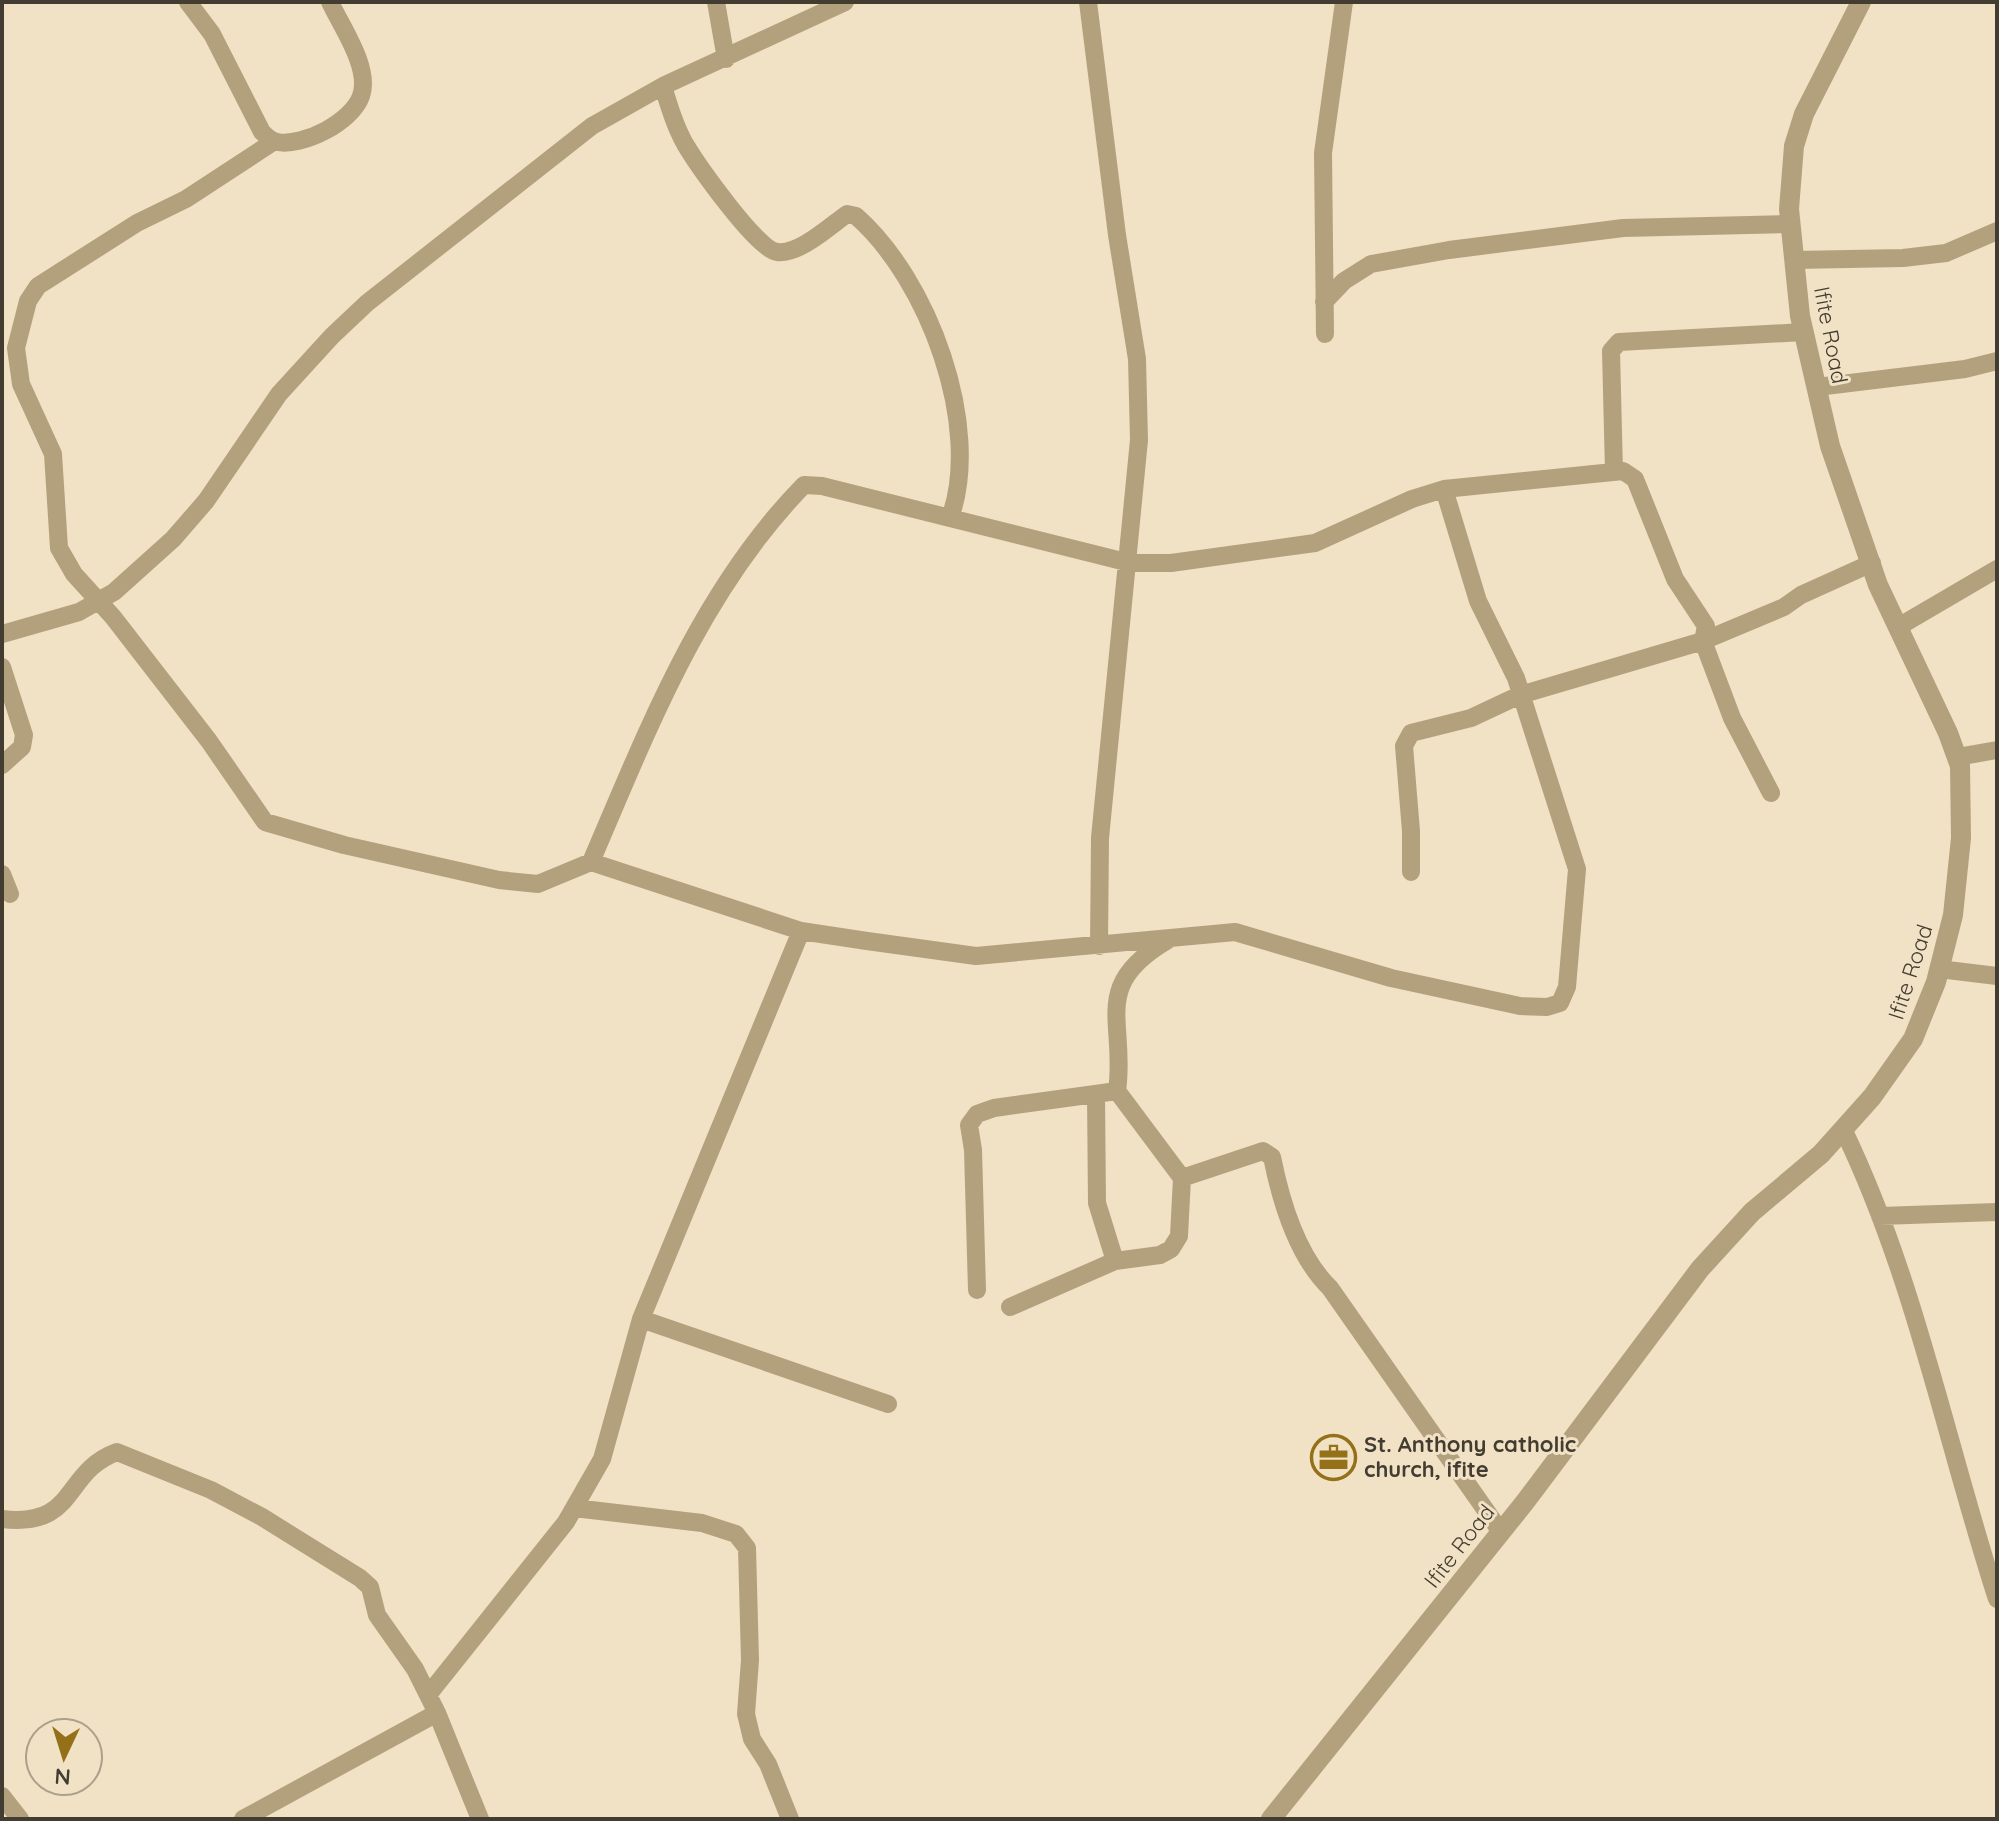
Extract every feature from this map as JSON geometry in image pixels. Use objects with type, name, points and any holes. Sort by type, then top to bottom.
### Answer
[{"type":"street","points":[[188,2],[212,34],[262,132],[273,142]]},
{"type":"street","points":[[330,2],[354,52],[361,77],[361,96],[345,116],[314,136],[273,142],[186,199],[137,223],[38,286],[28,301],[16,348],[21,384],[53,454],[59,548],[74,574],[100,600],[209,741],[265,822],[344,845],[499,880],[538,884],[591,862],[801,931],[976,956],[1099,946],[1177,934],[1235,932],[1391,978],[1520,1006],[1547,1007],[1560,1003],[1567,987],[1577,869],[1516,678],[1478,601],[1444,489]]},
{"type":"street","points":[[716,2],[726,59]]},
{"type":"street","points":[[2,634],[79,612],[100,600],[173,539],[206,501],[279,394],[367,303],[592,126],[663,86],[845,2]]},
{"type":"street","points":[[1088,2],[1117,235],[1137,359],[1139,440],[1130,563],[1100,838],[1099,946]]},
{"type":"street","points":[[1325,334],[1323,153],[1344,2]]},
{"type":"street","name":"Ifite Road","points":[[1271,1819],[1501,1532],[1700,1269],[1752,1212],[1821,1154],[1872,1097],[1913,1039],[1939,969],[1953,915],[1961,838],[1963,801],[1957,757],[1898,627],[1830,446],[1804,332],[1791,224],[1794,146],[1823,71],[1861,2]]},
{"type":"street","points":[[663,86],[685,143],[724,200],[766,249],[781,253],[797,247],[847,214],[856,216],[911,282],[926,312],[955,412],[960,449],[958,497],[950,518]]},
{"type":"street","points":[[1324,302],[1344,281],[1371,264],[1449,250],[1623,228],[1791,224]]},
{"type":"street","points":[[1794,260],[1903,258],[1946,253],[1997,231]]},
{"type":"street","points":[[1614,472],[1611,351],[1619,342],[1804,332]]},
{"type":"street","points":[[1817,387],[1965,369],[1997,361]]},
{"type":"street","points":[[591,862],[670,679],[716,598],[785,504],[804,485],[822,486],[1130,563],[1171,563],[1315,543],[1412,499],[1444,489],[1623,471],[1635,479],[1675,579],[1706,626],[1703,641],[1732,718],[1771,793]]},
{"type":"street","points":[[1411,872],[1404,746],[1411,733],[1471,718],[1520,695],[1703,641],[1784,607],[1801,595],[1872,563]]},
{"type":"street","points":[[1898,627],[1997,569]]},
{"type":"street","points":[[2,667],[24,735],[22,747],[2,765]]},
{"type":"street","points":[[1957,757],[1997,750]]},
{"type":"street","points":[[2,874],[10,894]]},
{"type":"street","points":[[428,1695],[574,1508],[602,1459],[641,1319],[801,931]]},
{"type":"street","points":[[1010,1307],[1115,1261],[1160,1255],[1171,1249],[1179,1236],[1182,1178],[1117,1091],[1114,1024],[1122,982],[1139,957],[1177,934]]},
{"type":"street","points":[[1939,969],[1997,976]]},
{"type":"street","points":[[977,1290],[973,1150],[969,1125],[977,1114],[994,1108],[1117,1091]]},
{"type":"street","points":[[1096,1095],[1097,1203],[1115,1261]]},
{"type":"street","points":[[1843,1129],[1880,1216],[1929,1363],[1997,1599]]},
{"type":"street","points":[[1182,1178],[1263,1151],[1272,1157],[1300,1249],[1310,1269],[1330,1288],[1501,1532]]},
{"type":"street","points":[[1880,1216],[1997,1212]]},
{"type":"street","points":[[641,1319],[888,1404]]},
{"type":"street","points":[[2,1519],[37,1521],[52,1514],[101,1458],[117,1452],[211,1490],[262,1517],[360,1578],[370,1587],[377,1615],[437,1713],[480,1819]]},
{"type":"street","points":[[574,1508],[702,1523],[736,1534],[747,1548],[750,1660],[746,1714],[752,1739],[768,1764],[790,1819]]},
{"type":"street","points":[[243,1819],[437,1713]]},
{"type":"street","points":[[2,1796],[20,1819]]},
{"type":"place","name":"St. Anthony catholic church, ifite","points":[[1333,1457]]}]
